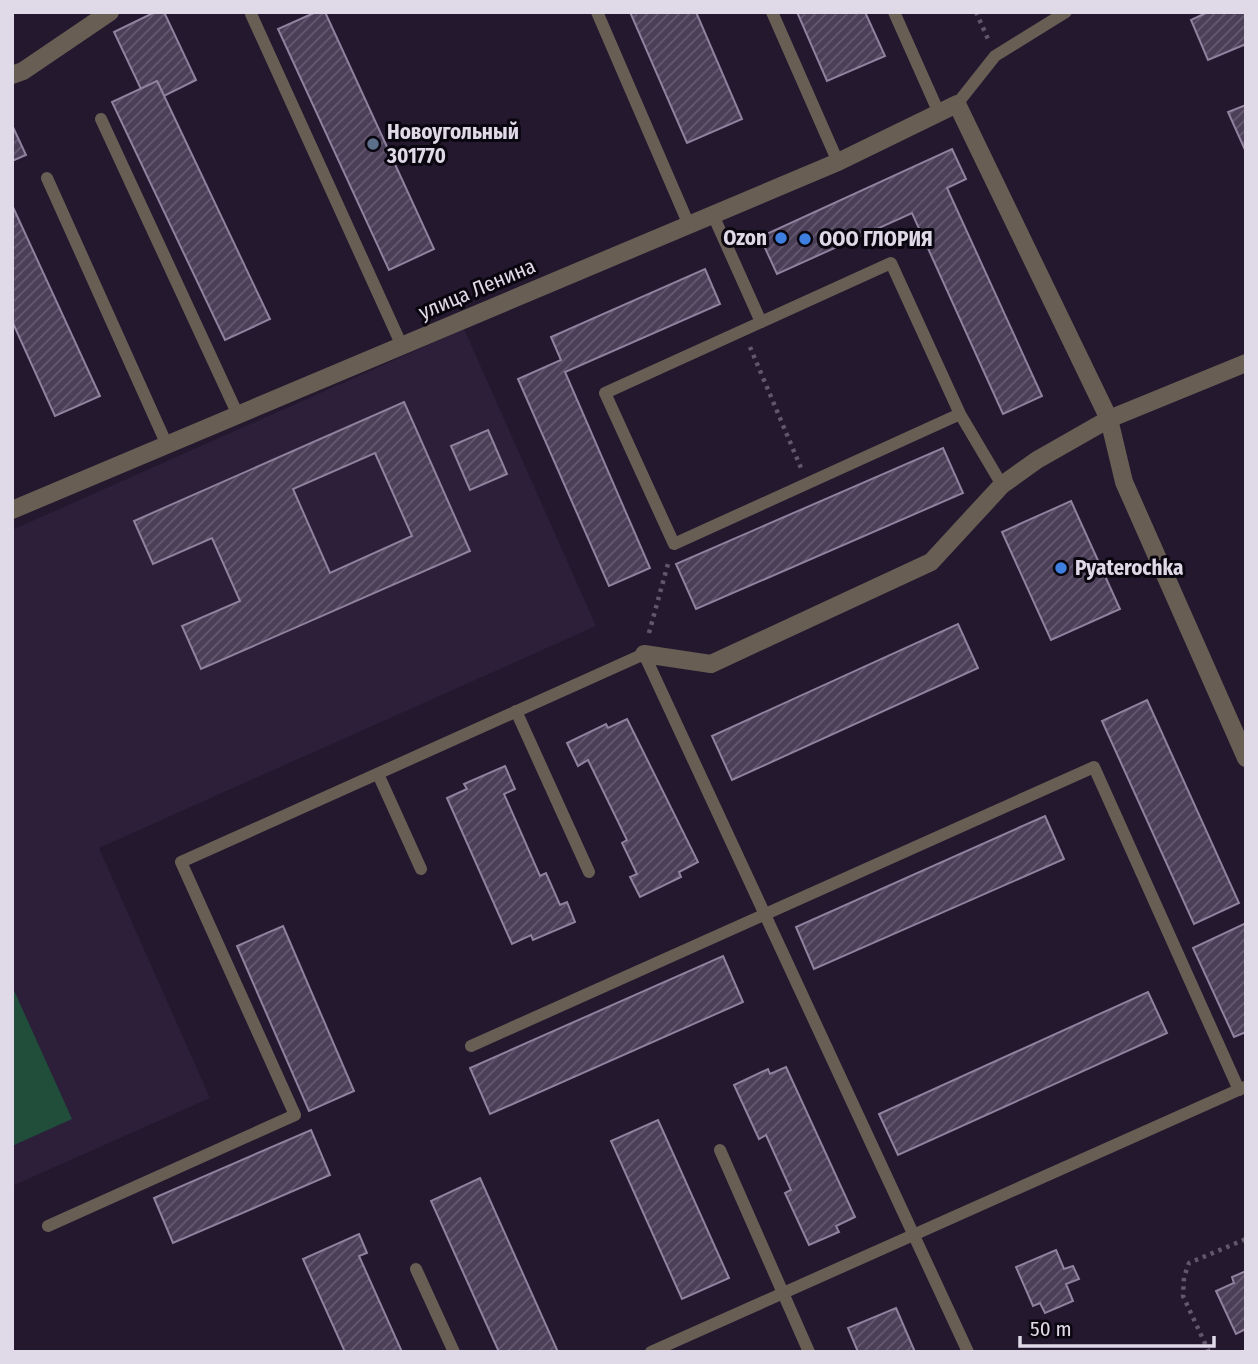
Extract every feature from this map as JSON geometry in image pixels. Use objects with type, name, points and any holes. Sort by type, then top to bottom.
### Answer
[{"type":"street","points":[[12,75],[23,71],[110,12]]},
{"type":"street","points":[[957,104],[1109,419],[1124,482],[1246,758]]},
{"type":"street","name":"улица Ленина","points":[[12,510],[838,162],[957,104]]},
{"type":"street","points":[[644,654],[711,664],[931,562],[1002,485],[1037,460],[1109,419],[1246,363]]},
{"type":"lane","points":[[597,12],[690,225]]},
{"type":"lane","points":[[772,12],[838,162]]},
{"type":"lane","points":[[894,12],[939,113]]},
{"type":"lane","points":[[957,104],[995,56],[1066,12]]},
{"type":"lane","points":[[251,14],[402,346]]},
{"type":"lane","points":[[101,119],[238,415]]},
{"type":"lane","points":[[47,178],[167,445]]},
{"type":"lane","points":[[713,215],[761,322]]},
{"type":"lane","points":[[960,414],[674,544],[605,393],[891,263],[960,414],[1002,485]]},
{"type":"lane","points":[[48,1226],[295,1115],[181,862],[644,654],[968,1352]]},
{"type":"lane","points":[[516,711],[589,872]]},
{"type":"lane","points":[[471,1046],[1094,766],[1242,1088],[651,1352]]},
{"type":"lane","points":[[377,774],[421,869]]},
{"type":"lane","points":[[720,1150],[809,1352]]},
{"type":"lane","points":[[416,1269],[454,1352]]},
{"type":"path","points":[[976,12],[995,56]]},
{"type":"path","points":[[743,330],[807,483]]},
{"type":"path","points":[[644,654],[674,544]]},
{"type":"path","points":[[1209,1352],[1183,1296],[1184,1277],[1189,1264],[1246,1239]]},
{"type":"shaded area","points":[[464,329],[596,626],[99,848],[210,1098],[12,1186],[12,530]]},
{"type":"green space","points":[[12,986],[72,1119],[12,1146]]},
{"type":"building","points":[[155,12],[164,12],[196,80],[164,96],[157,81],[141,89],[114,32]]},
{"type":"building","points":[[316,12],[325,12],[434,249],[389,270],[278,29]]},
{"type":"building","points":[[630,12],[696,12],[742,119],[687,143]]},
{"type":"building","points":[[797,12],[865,12],[885,56],[827,81]]},
{"type":"building","points":[[1208,12],[1246,12],[1246,44],[1208,60],[1191,20]]},
{"type":"building","points":[[157,81],[270,319],[225,340],[112,102]]},
{"type":"building","points":[[1246,105],[1246,152],[1228,112]]},
{"type":"building","points":[[12,125],[26,155],[12,161]]},
{"type":"building","points":[[952,149],[966,179],[947,188],[1042,396],[1003,414],[912,213],[777,274],[760,237]]},
{"type":"building","points":[[12,205],[100,396],[55,416],[12,321]]},
{"type":"building","points":[[705,269],[720,304],[565,372],[650,568],[609,586],[518,379],[561,360],[551,337]]},
{"type":"building","points":[[404,402],[470,551],[201,669],[182,626],[240,601],[212,538],[153,564],[134,521]],"holes":[[[375,453],[412,536],[330,573],[293,489]]]},
{"type":"building","points":[[488,430],[507,474],[470,490],[451,446]]},
{"type":"building","points":[[943,448],[963,493],[696,609],[676,564]]},
{"type":"building","points":[[1071,501],[1120,609],[1051,640],[1002,532]]},
{"type":"building","points":[[958,624],[978,668],[732,780],[712,736]]},
{"type":"building","points":[[1147,700],[1239,903],[1194,924],[1102,721]]},
{"type":"building","points":[[627,719],[698,862],[679,872],[681,877],[640,897],[630,877],[637,874],[622,843],[627,840],[588,760],[578,766],[567,743],[606,724],[608,728]]},
{"type":"building","points":[[505,766],[515,789],[504,794],[540,876],[546,873],[560,905],[567,902],[575,922],[533,940],[531,935],[512,944],[447,798],[467,789],[464,784]]},
{"type":"building","points":[[1045,816],[1064,859],[814,969],[796,927]]},
{"type":"building","points":[[1246,923],[1246,1032],[1234,1037],[1193,948]]},
{"type":"building","points":[[283,926],[354,1091],[309,1111],[237,946]]},
{"type":"building","points":[[723,956],[743,1002],[490,1114],[470,1068]]},
{"type":"building","points":[[1148,992],[1167,1033],[898,1155],[879,1114]]},
{"type":"building","points":[[786,1067],[855,1217],[836,1226],[839,1232],[809,1245],[785,1193],[791,1190],[766,1135],[759,1139],[734,1085],[768,1069],[770,1074]]},
{"type":"building","points":[[658,1120],[729,1278],[682,1299],[611,1141]]},
{"type":"building","points":[[311,1130],[330,1175],[173,1243],[154,1198]]},
{"type":"building","points":[[480,1178],[558,1352],[499,1352],[431,1201]]},
{"type":"building","points":[[359,1234],[367,1253],[359,1256],[402,1352],[345,1352],[303,1259]]},
{"type":"building","points":[[1056,1250],[1064,1269],[1073,1266],[1079,1279],[1066,1284],[1073,1301],[1045,1313],[1040,1303],[1033,1306],[1016,1267]]},
{"type":"building","points":[[1246,1271],[1246,1329],[1236,1334],[1216,1291],[1234,1283],[1232,1277]]},
{"type":"building","points":[[896,1308],[915,1352],[858,1352],[848,1328]]},
{"type":"place","name":"Новоугольный 301770","points":[[373,144]]},
{"type":"place","name":"Ozon","points":[[781,238]]},
{"type":"place","name":"ООО ГЛОРИЯ","points":[[805,239]]},
{"type":"place","name":"Pyaterochka","points":[[1061,568]]}]
